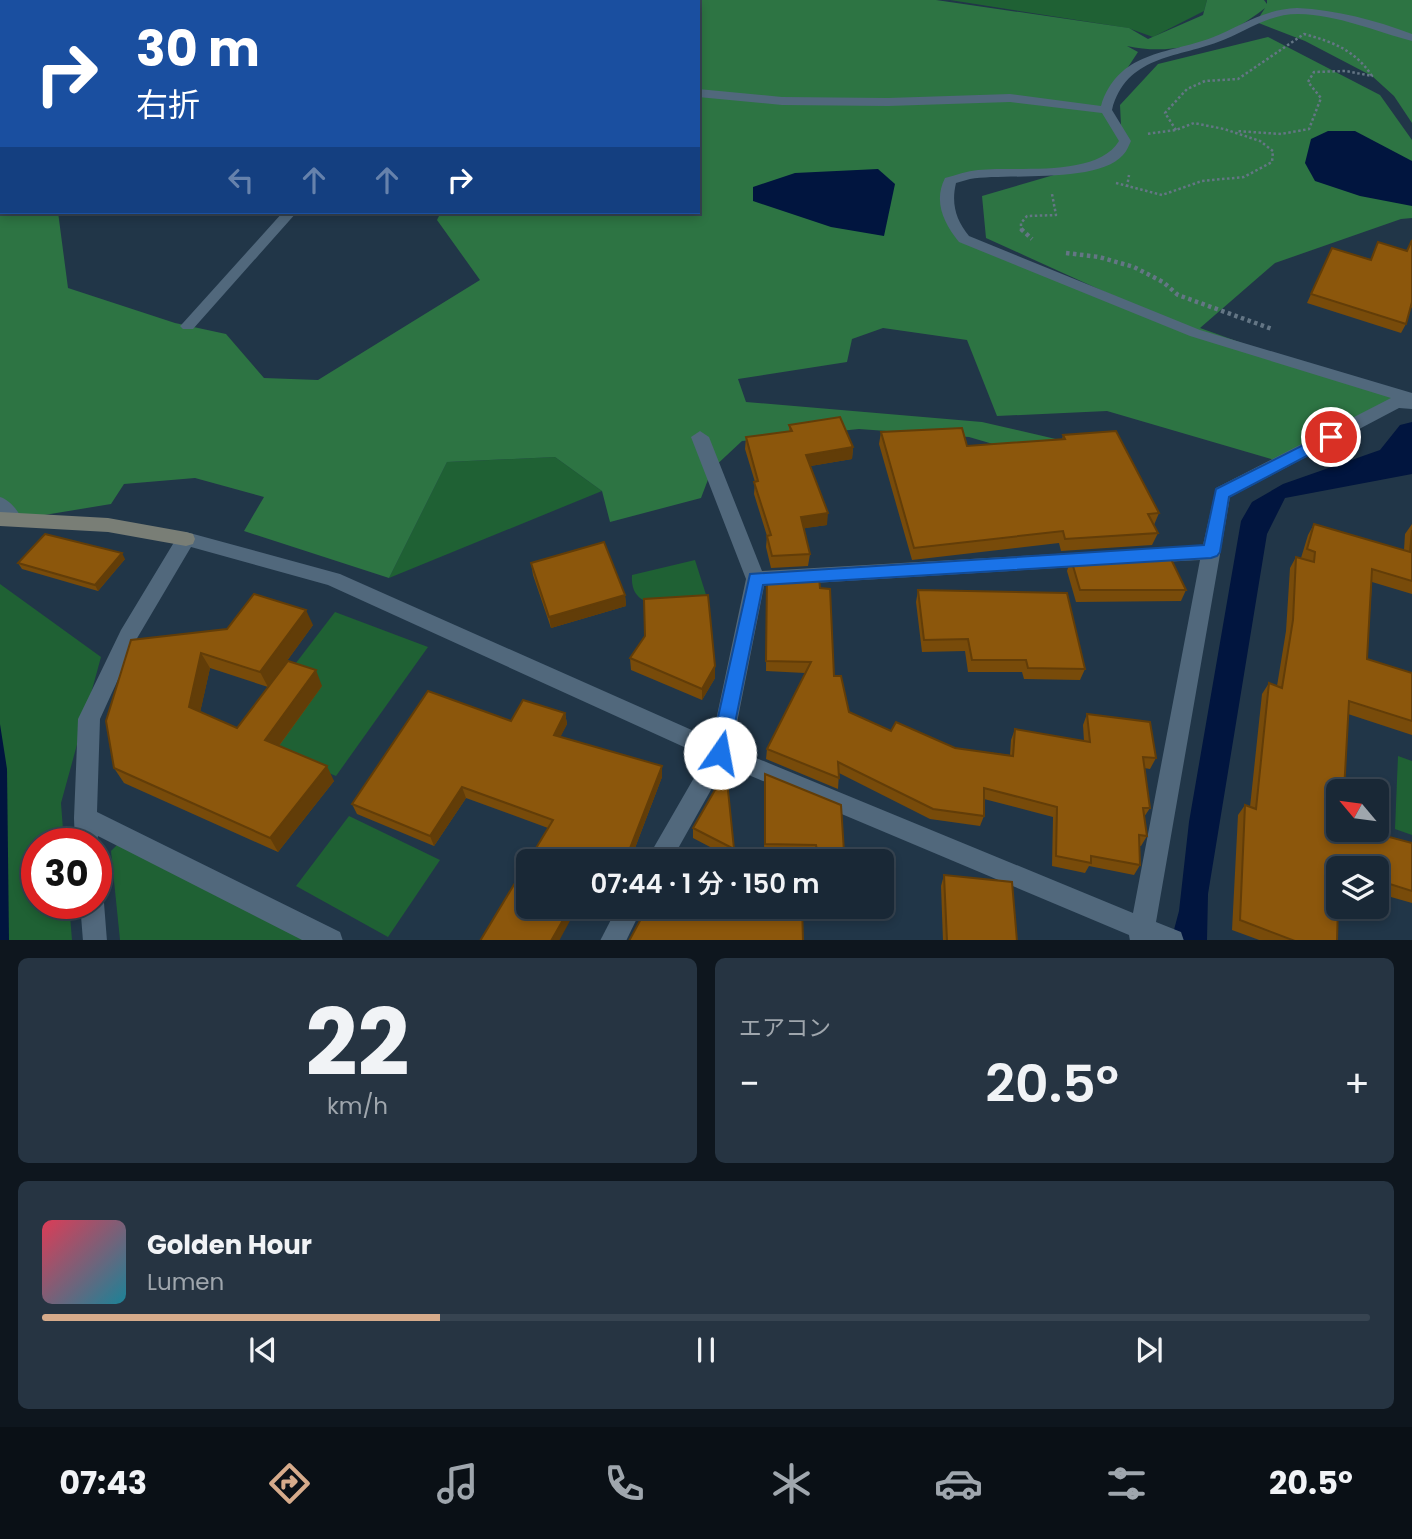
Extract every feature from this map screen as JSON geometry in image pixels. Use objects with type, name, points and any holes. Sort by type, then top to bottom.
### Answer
[{"type":"street","points":[[1106,110],[1113,90],[1157,54],[1210,42],[1236,32],[1248,21],[1278,12],[1297,11],[1351,18],[1412,38]]},
{"type":"street","points":[[700,93],[782,101],[888,102],[1010,98],[1106,110]]},
{"type":"street","points":[[1106,110],[1125,141],[1124,149],[1118,155],[1078,169],[974,174],[950,181],[945,198],[952,225],[964,239],[1121,305],[1195,333],[1412,401]]},
{"type":"street","points":[[188,326],[287,214]]},
{"type":"street","points":[[0,504],[7,520],[108,525],[186,539],[332,579],[720,753],[1153,936],[1222,494],[1397,402],[1412,401]]},
{"type":"street","points":[[665,849],[720,753],[756,579],[700,437]]},
{"type":"street","points":[[86,828],[89,719],[128,636],[186,539]]},
{"type":"street","points":[[756,579],[1211,552]]},
{"type":"street","points":[[85,818],[331,940]]},
{"type":"street","points":[[93,919],[94,940]]},
{"type":"street","points":[[612,940],[624,919]]},
{"type":"path","points":[[1176,130],[1164,113],[1173,98],[1200,81],[1220,77],[1238,79],[1304,34],[1345,46],[1364,62],[1372,76],[1346,71],[1314,72],[1308,82],[1321,98],[1309,129],[1281,134],[1230,131]]},
{"type":"path","points":[[1108,180],[1161,195],[1202,181],[1244,177],[1272,162],[1273,151],[1260,141],[1194,123],[1176,130],[1140,135]]},
{"type":"path","points":[[1127,187],[1130,168]]},
{"type":"path","points":[[1038,243],[1021,232],[1021,223],[1027,216],[1056,215],[1052,194],[1054,188]]},
{"type":"path","points":[[1057,252],[1099,257],[1134,267],[1163,282],[1178,295],[1288,335],[1293,363]]},
{"type":"green space","points":[[700,0],[936,0],[1129,28],[1148,39],[1203,15],[1207,0],[1264,0],[1267,4],[1267,0],[1412,0],[1412,123],[1394,96],[1372,76],[1305,41],[1256,22],[1265,8],[1234,29],[1200,43],[1164,49],[1127,46],[1138,52],[1113,90],[1105,110],[1122,145],[1120,105],[1158,64],[1268,37],[1380,95],[1412,140],[1412,218],[1401,219],[1275,263],[1200,328],[1334,376],[1412,399],[1397,403],[1278,461],[1107,411],[997,416],[967,340],[883,328],[852,339],[847,362],[738,379],[746,402],[982,422],[1060,440],[993,444],[969,437],[859,429],[742,441],[712,469],[701,498],[610,522],[602,491],[555,457],[447,462],[389,578],[244,531],[264,497],[195,478],[124,484],[111,504],[14,520],[0,504],[0,214],[58,214],[68,288],[175,323],[226,334],[264,378],[318,380],[480,280],[437,220],[440,214],[700,214]],"holes":[[[1071,170],[982,196],[986,238],[1127,302],[963,238],[945,198],[950,182],[983,173]]]},
{"type":"green space","points":[[950,0],[1207,0],[1204,11],[1153,37],[1128,28]]},
{"type":"green space","points":[[555,457],[602,491],[389,578],[447,462]]},
{"type":"green space","points":[[695,560],[708,601],[659,604],[639,597],[633,588],[632,575]]},
{"type":"green space","points":[[0,584],[101,657],[61,803],[63,828],[21,828],[21,919],[70,919],[72,940],[0,940]]},
{"type":"green space","points":[[335,612],[428,647],[336,776],[240,736]]},
{"type":"green space","points":[[1398,756],[1412,761],[1412,835],[1395,829]]},
{"type":"green space","points":[[349,816],[440,860],[388,937],[296,886]]},
{"type":"green space","points":[[125,837],[315,940],[120,940],[112,850]]},
{"type":"water","points":[[1328,131],[1355,131],[1412,161],[1412,206],[1360,196],[1315,181],[1305,163],[1311,139]]},
{"type":"water","points":[[878,169],[895,184],[884,236],[831,227],[753,201],[753,187],[795,173]]},
{"type":"water","points":[[1412,422],[1412,474],[1285,498],[1267,534],[1208,894],[1207,940],[1171,940],[1179,911],[1189,822],[1241,521],[1252,502],[1283,484],[1380,450],[1400,425]]},
{"type":"water","points":[[0,724],[7,769],[9,940],[0,940]]},
{"type":"building","points":[[1412,240],[1412,302],[1406,324],[1311,294],[1332,248],[1371,260],[1378,242],[1407,251]]},
{"type":"building","points":[[840,417],[853,447],[806,455],[828,513],[801,517],[810,554],[772,556],[767,536],[771,535],[754,482],[758,481],[746,437],[792,431],[789,425]]},
{"type":"building","points":[[962,428],[967,446],[1065,439],[1063,435],[1116,431],[1159,513],[1148,514],[1158,533],[1065,539],[1063,531],[914,548],[881,432]]},
{"type":"building","points":[[1314,524],[1410,552],[1412,530],[1412,581],[1372,569],[1367,659],[1412,673],[1412,721],[1349,701],[1345,779],[1326,779],[1326,842],[1390,842],[1390,837],[1412,843],[1412,891],[1389,884],[1389,856],[1326,856],[1326,919],[1338,919],[1337,940],[1292,940],[1240,920],[1245,805],[1256,809],[1269,683],[1282,688],[1293,620],[1296,557],[1314,562],[1315,552],[1307,549]]},
{"type":"building","points":[[45,534],[122,553],[95,585],[18,563]]},
{"type":"building","points":[[604,542],[625,595],[549,617],[531,563]]},
{"type":"building","points":[[1168,553],[1186,590],[1080,590],[1071,559]]},
{"type":"building","points":[[814,575],[819,578],[820,588],[830,589],[834,676],[841,676],[849,712],[891,731],[896,722],[955,748],[1013,756],[1015,729],[1090,742],[1087,714],[1150,722],[1156,758],[1143,757],[1150,808],[1143,808],[1147,836],[1139,835],[1140,865],[1091,856],[1091,863],[1056,856],[1057,807],[984,788],[984,816],[933,809],[838,762],[839,778],[767,749],[811,662],[766,661],[767,577]]},
{"type":"building","points":[[918,590],[1067,593],[1085,669],[1028,668],[1026,660],[972,660],[968,639],[924,640]]},
{"type":"building","points":[[254,594],[306,610],[260,672],[201,653],[189,707],[237,728],[288,661],[316,670],[265,740],[327,766],[270,838],[114,768],[106,721],[131,640],[227,629]]},
{"type":"building","points":[[708,595],[715,666],[702,689],[630,658],[645,636],[644,599]]},
{"type":"building","points":[[428,691],[511,721],[523,700],[565,713],[554,735],[662,766],[630,849],[535,849],[553,820],[462,787],[430,836],[352,804]]},
{"type":"building","points":[[726,771],[734,849],[693,828]]},
{"type":"building","points":[[765,774],[841,805],[844,849],[817,849],[816,845],[765,844]]},
{"type":"building","points":[[944,875],[1012,882],[1017,940],[947,940]]},
{"type":"building","points":[[516,881],[516,919],[564,919],[552,940],[481,940]]},
{"type":"building","points":[[641,919],[802,919],[803,940],[630,940]]},
{"type":"route","points":[[720,753],[756,579],[1211,552],[1222,494],[1331,437]]}]
